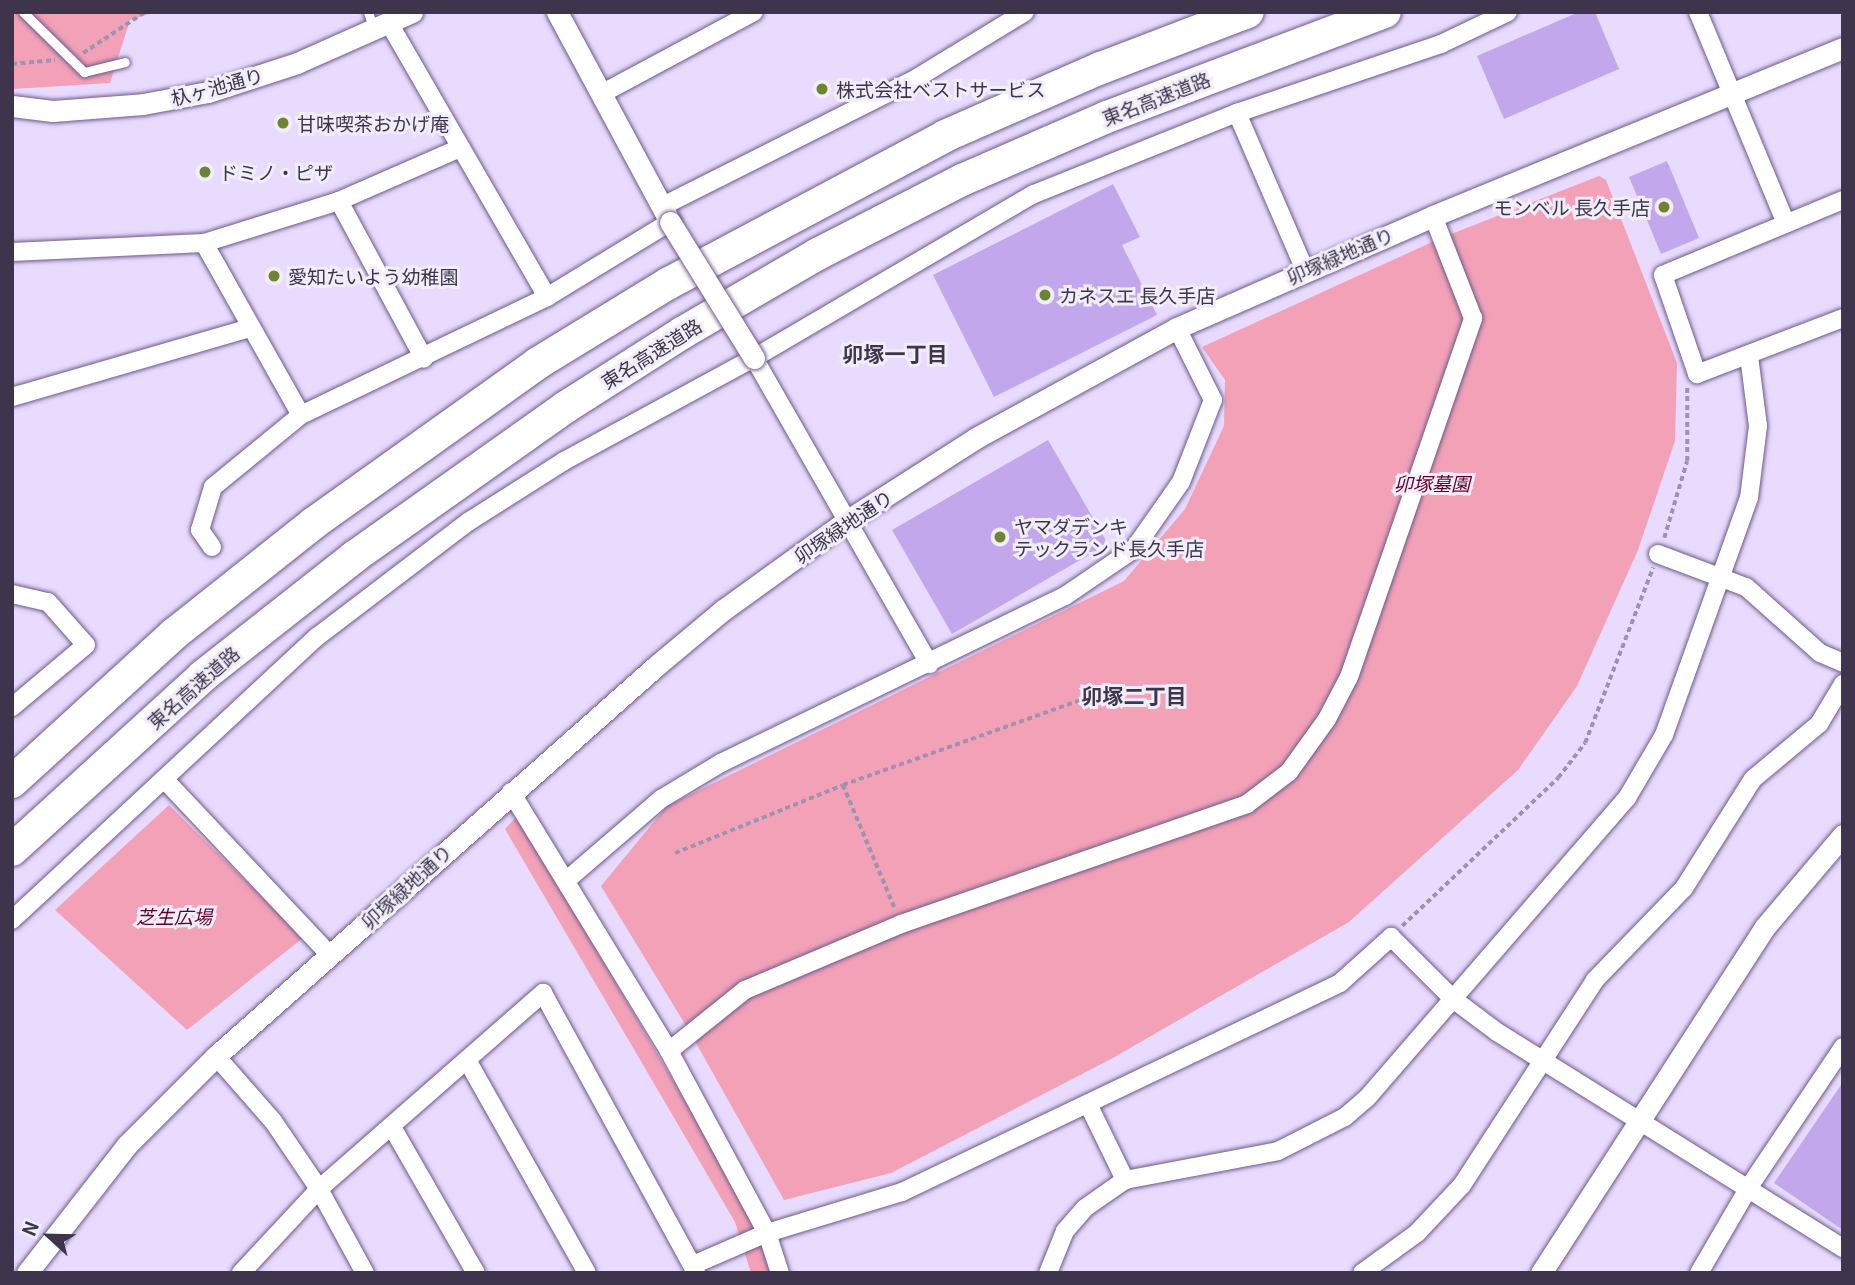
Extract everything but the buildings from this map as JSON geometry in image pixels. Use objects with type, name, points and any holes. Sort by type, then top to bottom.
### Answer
[{"type":"highway","points":[[12,782],[174,634],[249,574],[438,432],[538,363],[668,283],[945,136],[1101,68],[1248,12]]},
{"type":"highway","name":"東名高速道路","points":[[12,850],[203,676],[354,557],[533,429],[682,333],[818,254],[962,180],[1107,117],[1385,12]]},
{"type":"street","name":"杁ヶ池通り","points":[[12,107],[66,110],[208,92],[297,63],[377,22],[412,12]]},
{"type":"street","points":[[557,12],[666,214],[754,358],[929,664]]},
{"type":"street","points":[[603,93],[754,12]]},
{"type":"street","points":[[212,547],[200,530],[212,488],[301,415],[424,359],[547,297],[666,214],[912,81],[1025,12]]},
{"type":"street","points":[[1698,12],[1786,223]]},
{"type":"street","points":[[12,920],[317,637],[468,522],[606,437],[754,358],[1034,194],[1237,113],[1441,44],[1505,13]]},
{"type":"street","points":[[377,22],[458,149],[547,297]]},
{"type":"street","name":"卯塚緑地通り","points":[[27,1273],[127,1146],[216,1056],[511,792],[723,610],[848,520],[976,438],[1177,328],[1433,216],[1843,48]]},
{"type":"street","points":[[1237,113],[1305,270]]},
{"type":"street","points":[[12,252],[204,243],[339,201],[458,149]]},
{"type":"street","points":[[1843,200],[1663,275],[1697,374],[1843,318]]},
{"type":"street","points":[[339,201],[424,359]]},
{"type":"street","points":[[669,1051],[746,990],[901,924],[1247,804],[1289,772],[1327,719],[1349,677],[1473,318],[1433,216]]},
{"type":"street","points":[[204,243],[301,415]]},
{"type":"street","points":[[12,397],[250,328]]},
{"type":"street","points":[[568,879],[661,799],[721,762],[929,664],[1100,575],[1134,549],[1161,515],[1191,463],[1213,400],[1177,328]]},
{"type":"street","points":[[1048,1273],[1065,1231],[1084,1208],[1125,1180],[1254,1157],[1312,1137],[1367,1098],[1627,798],[1664,735],[1723,577],[1749,498],[1758,426],[1749,356]]},
{"type":"street","points":[[1658,554],[1723,577],[1759,596],[1820,653],[1843,663]]},
{"type":"street","points":[[12,594],[48,602],[86,645],[12,707]]},
{"type":"street","points":[[1362,1273],[1417,1233],[1462,1185],[1595,980],[1684,888],[1753,779],[1808,736],[1830,710],[1843,684]]},
{"type":"street","points":[[165,780],[330,955]]},
{"type":"street","points":[[511,792],[568,879],[669,1051],[767,1233],[780,1273]]},
{"type":"street","points":[[1541,1273],[1764,928],[1843,835]]},
{"type":"street","points":[[241,1273],[319,1189],[542,993],[695,1269],[767,1233],[902,1192],[1088,1104],[1340,983],[1391,937],[1453,999],[1544,1062],[1749,1187],[1843,1248]]},
{"type":"street","points":[[1699,1273],[1749,1187],[1843,1047]]},
{"type":"street","points":[[216,1056],[273,1121],[319,1189],[365,1273]]},
{"type":"street","points":[[467,1060],[587,1273]]},
{"type":"street","points":[[1088,1104],[1125,1180]]},
{"type":"street","points":[[392,1127],[476,1273]]},
{"type":"lane","points":[[23,12],[72,55],[85,72],[125,62]]},
{"type":"path","points":[[12,64],[87,52],[145,12]]},
{"type":"path","points":[[1391,937],[1558,778],[1585,743],[1601,711],[1678,503],[1687,461],[1685,377],[1697,374]]},
{"type":"path","points":[[675,853],[842,785],[1097,694]]},
{"type":"path","points":[[842,785],[901,924]]},
{"type":"green space","points":[[12,12],[155,12],[130,20],[110,83],[12,89]]},
{"type":"green space","name":"卯塚墓園","points":[[1599,176],[1606,180],[1677,363],[1675,441],[1638,550],[1577,686],[1518,770],[1349,922],[1111,1059],[891,1173],[784,1200],[691,1034],[601,886],[667,806],[1124,581],[1185,509],[1224,426],[1225,380],[1202,347],[1441,238]]},
{"type":"green space","name":"芝生広場","points":[[169,805],[303,938],[187,1030],[55,910]]},
{"type":"green space","points":[[518,815],[753,1218],[773,1273],[751,1273],[735,1222],[505,829]]},
{"type":"place","name":"株式会社ベストサービス","points":[[822,89]]},
{"type":"place","name":"甘味喫茶おかげ庵","points":[[283,123]]},
{"type":"place","name":"ドミノ・ピザ","points":[[205,172]]},
{"type":"place","name":"モンベル 長久手店","points":[[1664,207]]},
{"type":"place","name":"愛知たいよう幼稚園","points":[[274,276]]},
{"type":"place","name":"カネスエ 長久手店","points":[[1045,295]]},
{"type":"place","name":"ヤマダデンキ テックランド長久手店","points":[[1000,537]]},
{"type":"district","name":"卯塚一丁目","points":[[895,353]]},
{"type":"district","name":"卯塚二丁目","points":[[1134,695]]}]
